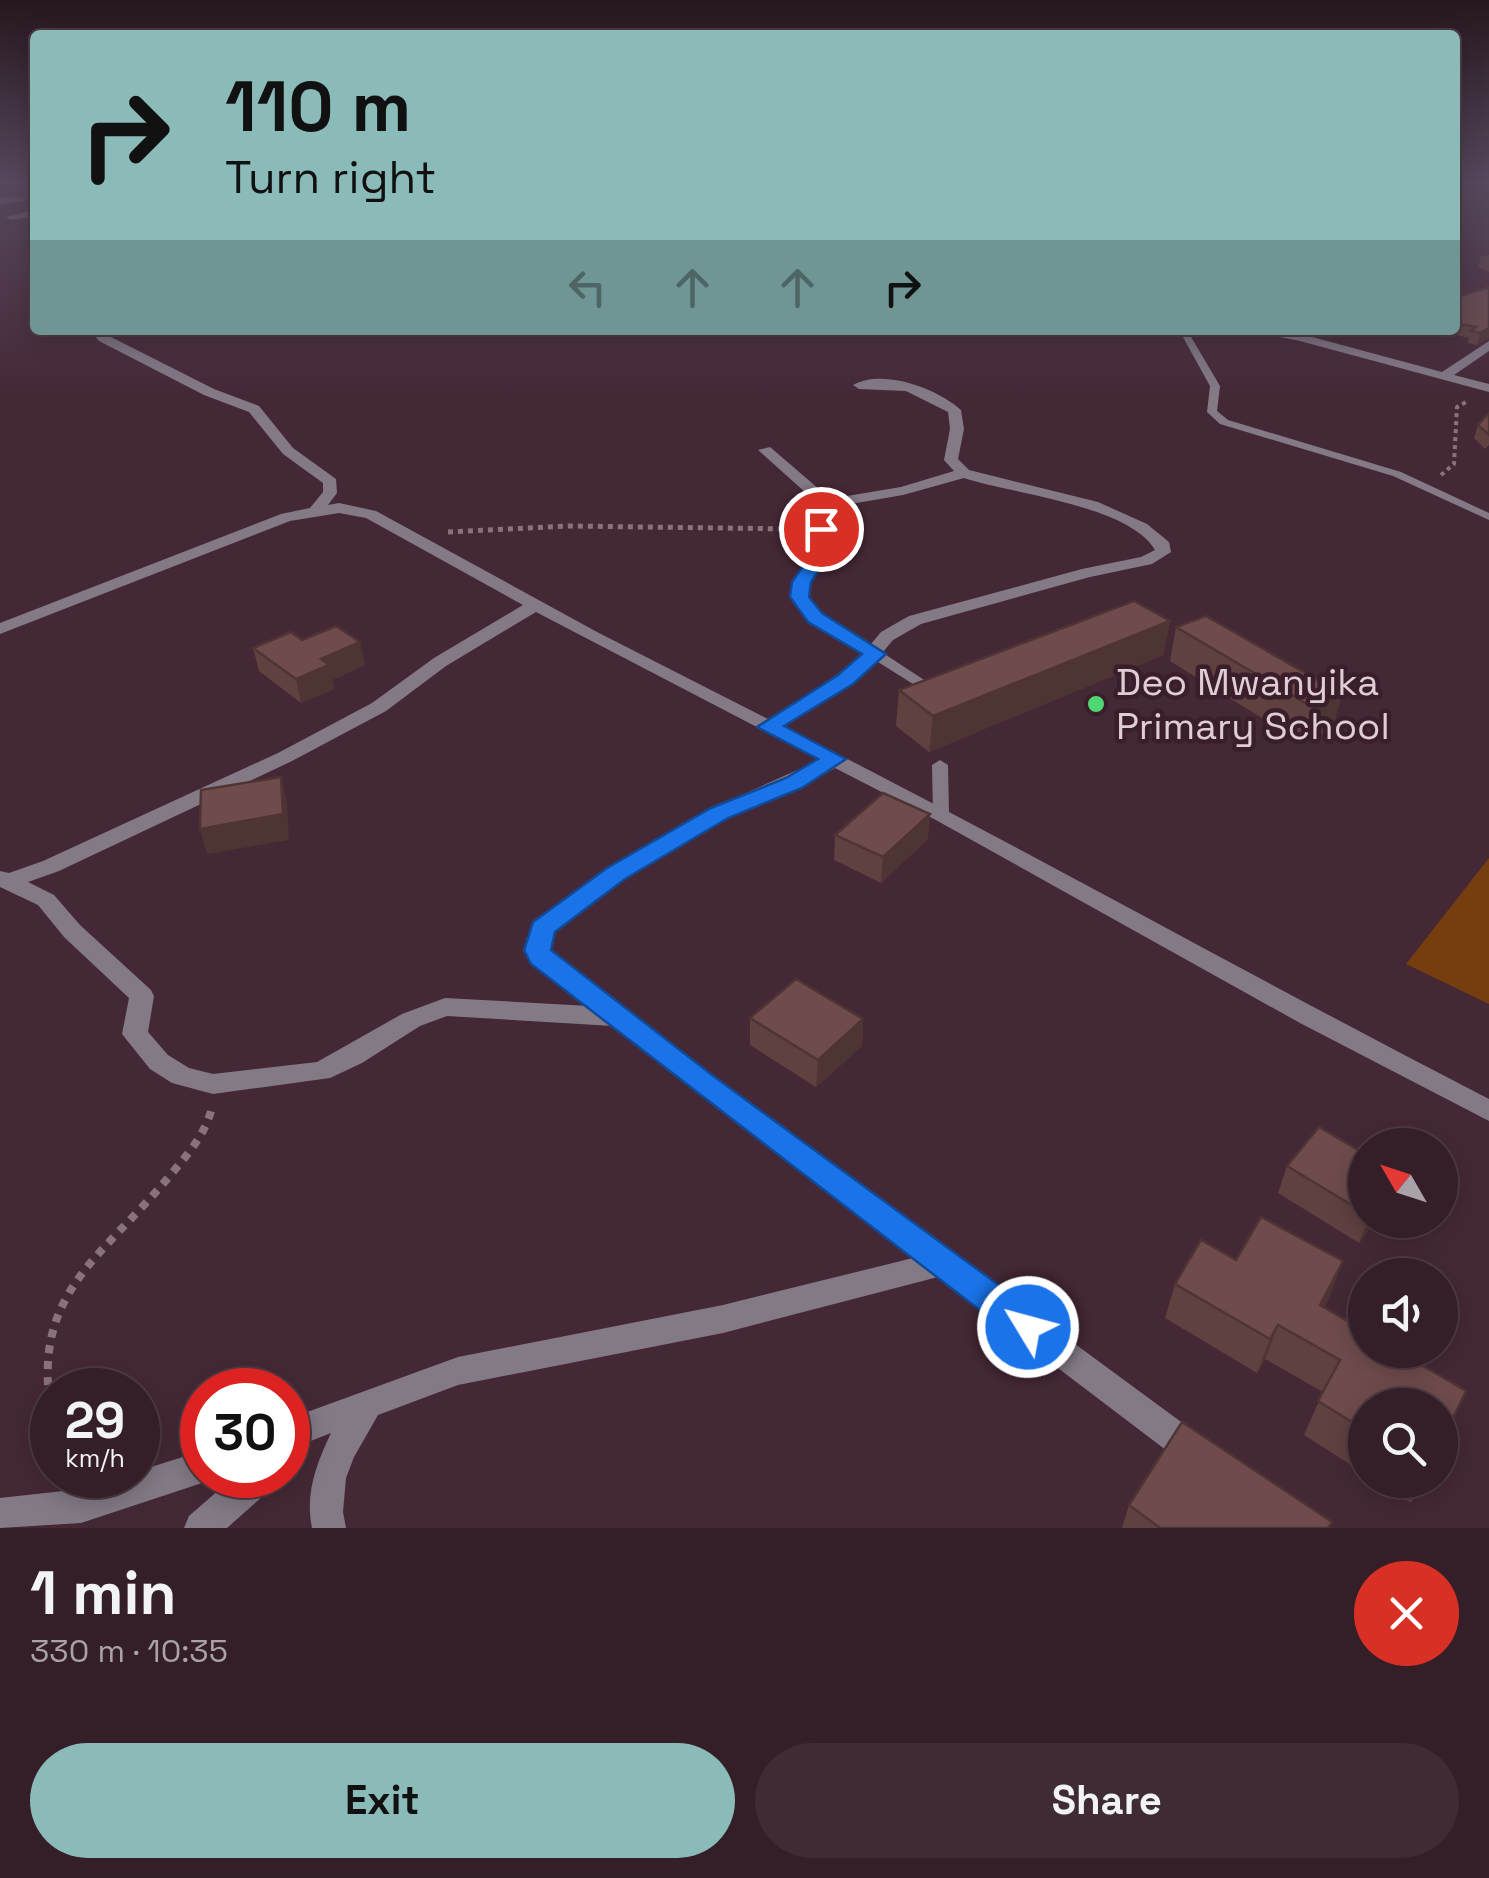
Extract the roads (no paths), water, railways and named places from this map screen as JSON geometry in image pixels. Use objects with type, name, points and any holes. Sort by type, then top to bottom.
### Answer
[{"type":"street","points":[[100,335],[209,392],[254,409],[288,451],[331,482],[330,494],[317,509]]},
{"type":"street","points":[[1287,335],[1447,374],[1485,391]]},
{"type":"street","points":[[1447,374],[1489,345]]},
{"type":"street","points":[[858,385],[903,386],[932,395],[954,410],[957,429],[951,460],[964,473]]},
{"type":"street","points":[[765,450],[832,508]]},
{"type":"street","points":[[768,727],[846,680],[876,654],[892,632],[933,613],[1088,572],[1146,561],[1163,552],[1163,545],[1102,506],[964,473],[903,491],[846,500],[822,516],[824,549],[801,582],[800,597],[815,618],[876,654]]},
{"type":"street","points":[[0,629],[249,530],[317,509],[353,509],[372,514],[536,605],[942,814],[1309,1017],[1489,1111]]},
{"type":"street","points":[[4,880],[67,858],[285,758],[379,707],[440,662],[536,605]]},
{"type":"street","points":[[835,759],[794,783],[738,803],[581,896],[543,928],[536,941],[541,957],[1215,1467]]},
{"type":"street","points":[[4,880],[46,900],[72,931],[142,996],[136,1034],[144,1047],[181,1076],[213,1084],[321,1071],[410,1020],[445,1007],[617,1017]]},
{"type":"street","points":[[310,1425],[458,1371],[723,1319],[942,1262]]},
{"type":"street","points":[[330,1528],[329,1484],[340,1449],[369,1402]]},
{"type":"street","points":[[310,1432],[324,1419]]},
{"type":"street","points":[[0,1515],[82,1506],[180,1474]]},
{"type":"street","points":[[201,1528],[235,1498]]},
{"type":"lane","points":[[1186,335],[1216,386],[1212,412],[1224,422],[1368,464],[1489,517]]},
{"type":"lane","points":[[876,654],[934,690]]},
{"type":"lane","points":[[940,765],[942,814]]},
{"type":"place","name":"Deo Mwanyika Primary School","points":[[1096,704]]}]
